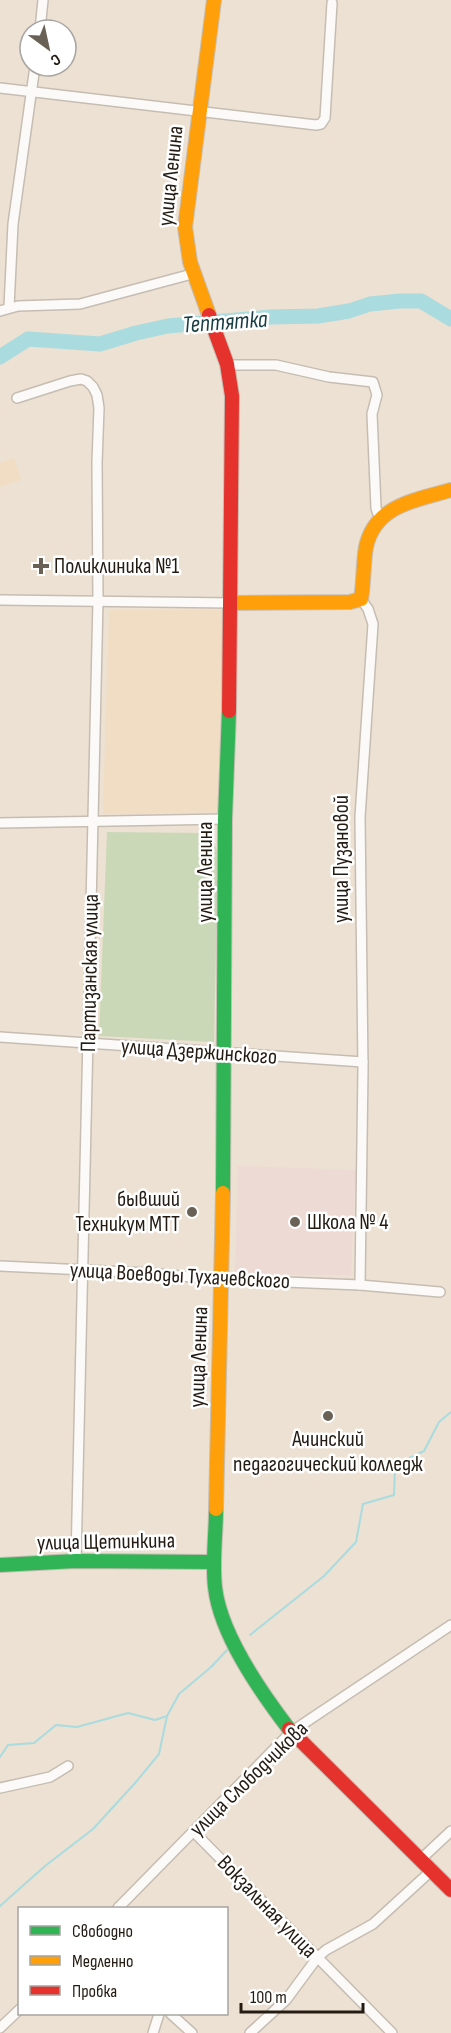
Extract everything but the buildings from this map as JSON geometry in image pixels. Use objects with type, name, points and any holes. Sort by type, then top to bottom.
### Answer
[{"type":"main road","name":"улица Ленина","points":[[214,0],[185,227],[186,249],[192,273],[218,337],[227,365],[232,396],[230,692],[225,819],[222,1279],[214,1589],[218,1606],[233,1642],[270,1704],[291,1732],[451,1890]]},
{"type":"main road","points":[[231,603],[350,602],[361,599],[367,545],[379,517],[393,508],[451,490]]},
{"type":"main road","name":"улица Щетинкина","points":[[0,1565],[76,1561],[213,1562]]},
{"type":"street","points":[[42,18],[44,0]]},
{"type":"street","points":[[0,88],[316,126],[321,124],[325,118],[332,3]]},
{"type":"street","points":[[34,78],[13,224],[4,309],[80,304],[192,273]]},
{"type":"street","points":[[227,365],[276,365],[329,378],[373,382],[377,394],[372,414],[375,508],[379,517]]},
{"type":"street","name":"Партизанская улица","points":[[17,398],[81,379],[93,387],[99,408],[98,600],[76,1561]]},
{"type":"street","name":"улица Пузановой","points":[[360,1285],[363,1062],[360,817],[373,624],[368,609],[361,599]]},
{"type":"street","points":[[0,600],[231,603]]},
{"type":"street","points":[[0,823],[225,819]]},
{"type":"street","name":"улица Дзержинского","points":[[0,1037],[363,1062]]},
{"type":"street","name":"улица Воеводы Тухачевского","points":[[0,1266],[360,1285],[440,1292]]},
{"type":"street","name":"улица Слободчикова","points":[[119,1907],[291,1732],[451,1625]]},
{"type":"street","points":[[0,1788],[50,1777],[68,1766]]},
{"type":"street","points":[[420,1860],[451,1830]]},
{"type":"street","name":"Вокзальная улица","points":[[194,1832],[392,2033]]},
{"type":"street","points":[[250,2033],[286,2000],[317,1958],[326,1950],[373,1924],[431,1870]]},
{"type":"street","points":[[0,2028],[18,2011]]},
{"type":"street","points":[[153,2033],[158,2015]]},
{"type":"street","points":[[173,2015],[192,2033]]},
{"type":"shaded area","points":[[14,458],[21,480],[0,487],[0,463]]},
{"type":"shaded area","points":[[109,610],[224,610],[218,812],[103,814]]},
{"type":"shaded area","name":"Школа № 4","points":[[238,1166],[356,1170],[351,1275],[235,1274]]},
{"type":"green space","points":[[107,832],[202,833],[214,843],[218,854],[214,1042],[99,1036]]},
{"type":"waterway","name":"Тептятка","points":[[0,357],[28,339],[100,344],[168,326],[271,317],[318,316],[349,311],[370,304],[400,301],[421,301],[451,319]]},
{"type":"waterway","points":[[250,1635],[324,1576],[356,1542],[363,1504],[394,1495],[395,1465],[424,1451],[439,1422],[451,1412]]},
{"type":"waterway","points":[[0,1906],[45,1866],[93,1829],[136,1782],[159,1754],[167,1716],[179,1694],[228,1649]]},
{"type":"waterway","points":[[0,1757],[8,1745],[34,1743],[56,1725],[77,1727],[128,1713],[155,1720],[167,1716]]},
{"type":"traffic: fast","points":[[223,1193],[225,819],[229,711]]},
{"type":"traffic: fast","points":[[216,1509],[214,1577],[218,1605],[243,1661],[289,1729]]},
{"type":"traffic: fast","points":[[0,1565],[76,1561],[213,1562]]},
{"type":"traffic: slow","points":[[209,315],[190,262],[185,227],[214,0]]},
{"type":"traffic: slow","points":[[231,603],[350,602],[361,599],[366,547],[378,522],[399,506],[451,490]]},
{"type":"traffic: slow","points":[[216,1509],[223,1193]]},
{"type":"traffic: jam","points":[[209,315],[227,364],[232,396],[229,711]]},
{"type":"traffic: jam","points":[[289,1729],[451,1890]]},
{"type":"place","name":"Поликлиника №1","points":[[41,566]]},
{"type":"place","name":"бывший Техникум МТТ","points":[[192,1212]]},
{"type":"place","name":"Школа № 4","points":[[295,1222]]},
{"type":"place","name":"Ачинский педагогический колледж","points":[[328,1416]]}]
